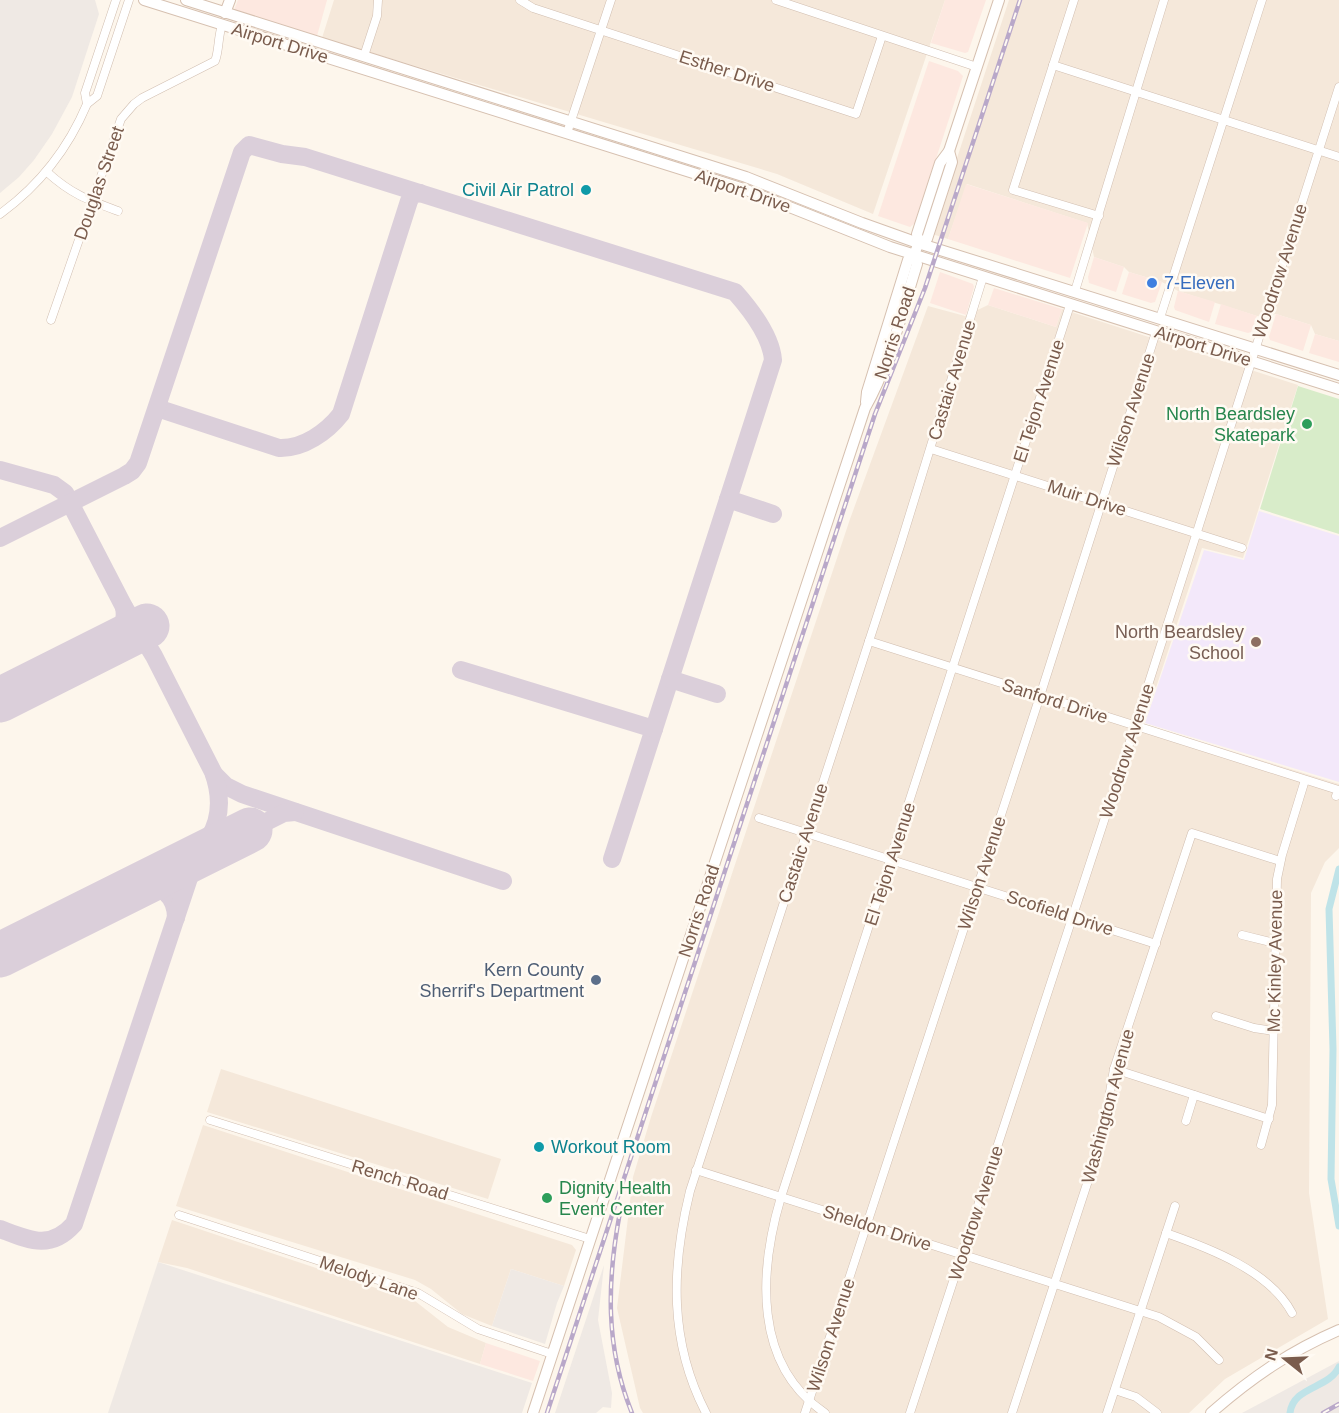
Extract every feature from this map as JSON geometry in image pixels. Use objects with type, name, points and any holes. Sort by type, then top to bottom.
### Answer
[{"type":"main road","name":"Airport Drive","points":[[144,0],[758,194],[867,239],[914,255],[1339,389]]},
{"type":"main road","name":"Airport Drive","points":[[186,0],[746,177],[918,243],[1339,375]]},
{"type":"main road","points":[[225,13],[230,0]]},
{"type":"main road","name":"Norris Road","points":[[532,1413],[865,408],[867,392],[908,260],[914,255],[918,243],[917,234],[940,163],[949,151],[999,0]]},
{"type":"main road","points":[[289,46],[320,49],[357,60],[364,56]]},
{"type":"main road","points":[[1211,1413],[1237,1390],[1273,1364],[1339,1330]]},
{"type":"street","points":[[87,104],[85,93],[116,0]]},
{"type":"street","points":[[0,214],[47,172],[70,140],[87,104],[98,96],[129,0]]},
{"type":"street","points":[[364,56],[377,16],[378,0]]},
{"type":"street","name":"Esther Drive","points":[[520,0],[533,8],[856,114],[882,36]]},
{"type":"street","points":[[567,133],[611,0]]},
{"type":"street","points":[[776,0],[977,67]]},
{"type":"street","points":[[1074,0],[1013,190],[1099,216]]},
{"type":"street","points":[[1075,291],[1164,0]]},
{"type":"street","points":[[1160,318],[1262,0]]},
{"type":"street","name":"Douglas Street","points":[[51,320],[116,127],[126,111],[142,98],[215,62],[218,34],[222,25]]},
{"type":"street","points":[[1053,65],[1339,157]]},
{"type":"street","name":"Woodrow Avenue","points":[[910,1413],[1135,726],[1339,87]]},
{"type":"street","points":[[47,172],[69,190],[118,211]]},
{"type":"street","name":"Castaic Avenue","points":[[706,1413],[684,1360],[677,1321],[678,1262],[685,1210],[696,1170],[931,449],[983,277]]},
{"type":"street","name":"El Tejon Avenue","points":[[825,1413],[796,1386],[781,1363],[767,1320],[769,1254],[781,1197],[954,669],[1070,305]]},
{"type":"street","name":"Wilson Avenue","points":[[805,1413],[1040,696],[1156,332]]},
{"type":"street","name":"Muir Drive","points":[[931,449],[1242,548]]},
{"type":"street","name":"Sanford Drive","points":[[869,642],[1338,790],[1336,796]]},
{"type":"street","name":"Mc Kinley Avenue","points":[[1261,1145],[1272,1105],[1276,895],[1280,861],[1305,780]]},
{"type":"street","name":"Scofield Drive","points":[[759,818],[1156,944]]},
{"type":"street","name":"Washington Avenue","points":[[1012,1413],[1102,1138],[1114,1069],[1192,833],[1280,861]]},
{"type":"street","points":[[1242,935],[1275,943]]},
{"type":"street","points":[[1216,1016],[1274,1032]]},
{"type":"street","points":[[1114,1069],[1269,1119]]},
{"type":"street","points":[[1186,1121],[1194,1095]]},
{"type":"street","name":"Rench Road","points":[[210,1120],[590,1239]]},
{"type":"street","name":"Sheldon Drive","points":[[696,1170],[1141,1311],[1184,1329],[1219,1360]]},
{"type":"street","points":[[1107,1413],[1175,1206]]},
{"type":"street","name":"Melody Lane","points":[[179,1215],[418,1293],[478,1329],[552,1354]]},
{"type":"street","points":[[1166,1233],[1202,1246],[1238,1264],[1280,1295],[1292,1313]]},
{"type":"street","points":[[1115,1389],[1136,1397],[1157,1413]]},
{"type":"shaded area","points":[[0,0],[95,0],[99,14],[72,97],[52,134],[34,160],[0,193]]},
{"type":"shaded area","points":[[238,0],[327,0],[317,36],[234,10]]},
{"type":"shaded area","points":[[334,0],[945,0],[873,214],[777,174],[322,38]]},
{"type":"shaded area","points":[[945,0],[986,0],[968,52],[931,43]]},
{"type":"shaded area","points":[[1009,0],[1339,0],[1339,341],[1315,334],[1311,325],[1276,314],[1257,316],[1178,291],[1162,282],[1129,272],[1124,267],[1094,257],[1087,223],[967,184],[948,239],[932,234]]},
{"type":"shaded area","points":[[929,61],[958,71],[963,76],[915,223],[910,227],[878,216]]},
{"type":"shaded area","points":[[966,184],[1088,223],[1070,278],[948,239]]},
{"type":"shaded area","points":[[1094,257],[1124,267],[1116,292],[1089,283],[1088,277]]},
{"type":"shaded area","points":[[940,272],[973,284],[966,315],[930,303]]},
{"type":"shaded area","points":[[1129,272],[1162,282],[1155,302],[1151,303],[1122,294]]},
{"type":"shaded area","points":[[994,288],[1062,309],[1056,327],[988,305]]},
{"type":"shaded area","points":[[1178,291],[1215,302],[1209,322],[1175,310]]},
{"type":"shaded area","points":[[1221,304],[1257,316],[1251,332],[1215,324]]},
{"type":"shaded area","points":[[988,305],[1056,327],[1062,309],[1298,385],[1243,558],[1202,548],[1144,724],[1339,784],[1339,848],[1325,862],[1311,893],[1309,1193],[1328,1319],[1225,1379],[1189,1413],[643,1413],[617,1308],[633,1177],[651,1117],[850,519],[928,306],[965,316]]},
{"type":"shaded area","points":[[1276,314],[1311,325],[1303,351],[1270,340]]},
{"type":"shaded area","points":[[1315,334],[1339,341],[1339,362],[1309,353]]},
{"type":"shaded area","name":"North Beardsley School","points":[[1259,511],[1339,536],[1339,782],[1145,723],[1204,550],[1244,560]]},
{"type":"shaded area","points":[[221,1069],[501,1159],[488,1199],[207,1112]]},
{"type":"shaded area","points":[[203,1125],[572,1245],[576,1250],[564,1286],[511,1269],[492,1326],[462,1314],[431,1289],[415,1280],[176,1206]]},
{"type":"shaded area","points":[[172,1220],[415,1301],[448,1327],[486,1343],[480,1364],[187,1268],[158,1262]]},
{"type":"shaded area","points":[[158,1262],[532,1383],[522,1413],[108,1413]]},
{"type":"shaded area","points":[[604,1265],[598,1320],[612,1393],[611,1408],[603,1407],[596,1413],[555,1413]]},
{"type":"shaded area","points":[[511,1269],[564,1286],[545,1344],[492,1326]]},
{"type":"shaded area","points":[[486,1343],[540,1361],[533,1381],[480,1364]]},
{"type":"shaded area","points":[[1339,1361],[1339,1413],[1242,1413]]},
{"type":"green space","points":[[1298,386],[1339,399],[1339,534],[1260,509]]},
{"type":"waterway","points":[[1339,869],[1329,909],[1333,1049],[1331,1179],[1339,1226]]},
{"type":"waterway","points":[[1290,1413],[1293,1404],[1304,1392],[1328,1380],[1339,1367]]},
{"type":"taxiway","points":[[0,538],[124,476],[138,463],[242,152],[249,145],[282,154],[305,157],[735,292],[754,315],[768,342],[773,360],[612,859]]},
{"type":"taxiway","points":[[157,408],[279,448],[297,446],[322,433],[341,414],[409,201],[412,195],[420,193]]},
{"type":"taxiway","points":[[0,470],[54,485],[65,493],[124,607]]},
{"type":"taxiway","points":[[728,499],[773,514]]},
{"type":"taxiway","points":[[0,1229],[39,1241],[56,1238],[74,1224],[194,863],[213,830],[218,814],[219,797],[213,772],[154,656],[124,607],[125,619],[117,636],[102,648],[73,662]]},
{"type":"taxiway","points":[[461,670],[654,729]]},
{"type":"taxiway","points":[[670,679],[717,694]]},
{"type":"taxiway","points":[[214,774],[226,786],[242,794],[503,881]]},
{"type":"taxiway","points":[[250,830],[284,813],[295,812]]},
{"type":"taxiway","points":[[136,885],[188,858],[201,848]]},
{"type":"taxiway","points":[[76,917],[121,894],[133,890],[156,888],[171,898],[176,918]]},
{"type":"runway","points":[[0,700],[147,626]]},
{"type":"runway","points":[[0,955],[250,830]]},
{"type":"railway","points":[[547,1413],[875,414],[925,288],[1020,0]]},
{"type":"railway","points":[[620,1212],[613,1263],[611,1314],[617,1363],[632,1413]]},
{"type":"railway","points":[[1323,1413],[1339,1404]]},
{"type":"place","name":"Civil Air Patrol","points":[[586,190]]},
{"type":"place","name":"7-Eleven","points":[[1152,283]]},
{"type":"place","name":"North Beardsley Skatepark","points":[[1307,424]]},
{"type":"place","name":"North Beardsley School","points":[[1256,642]]},
{"type":"place","name":"Kern County Sherrif's Department","points":[[596,980]]},
{"type":"place","name":"Workout Room","points":[[539,1147]]},
{"type":"place","name":"Dignity Health Event Center","points":[[547,1198]]}]
